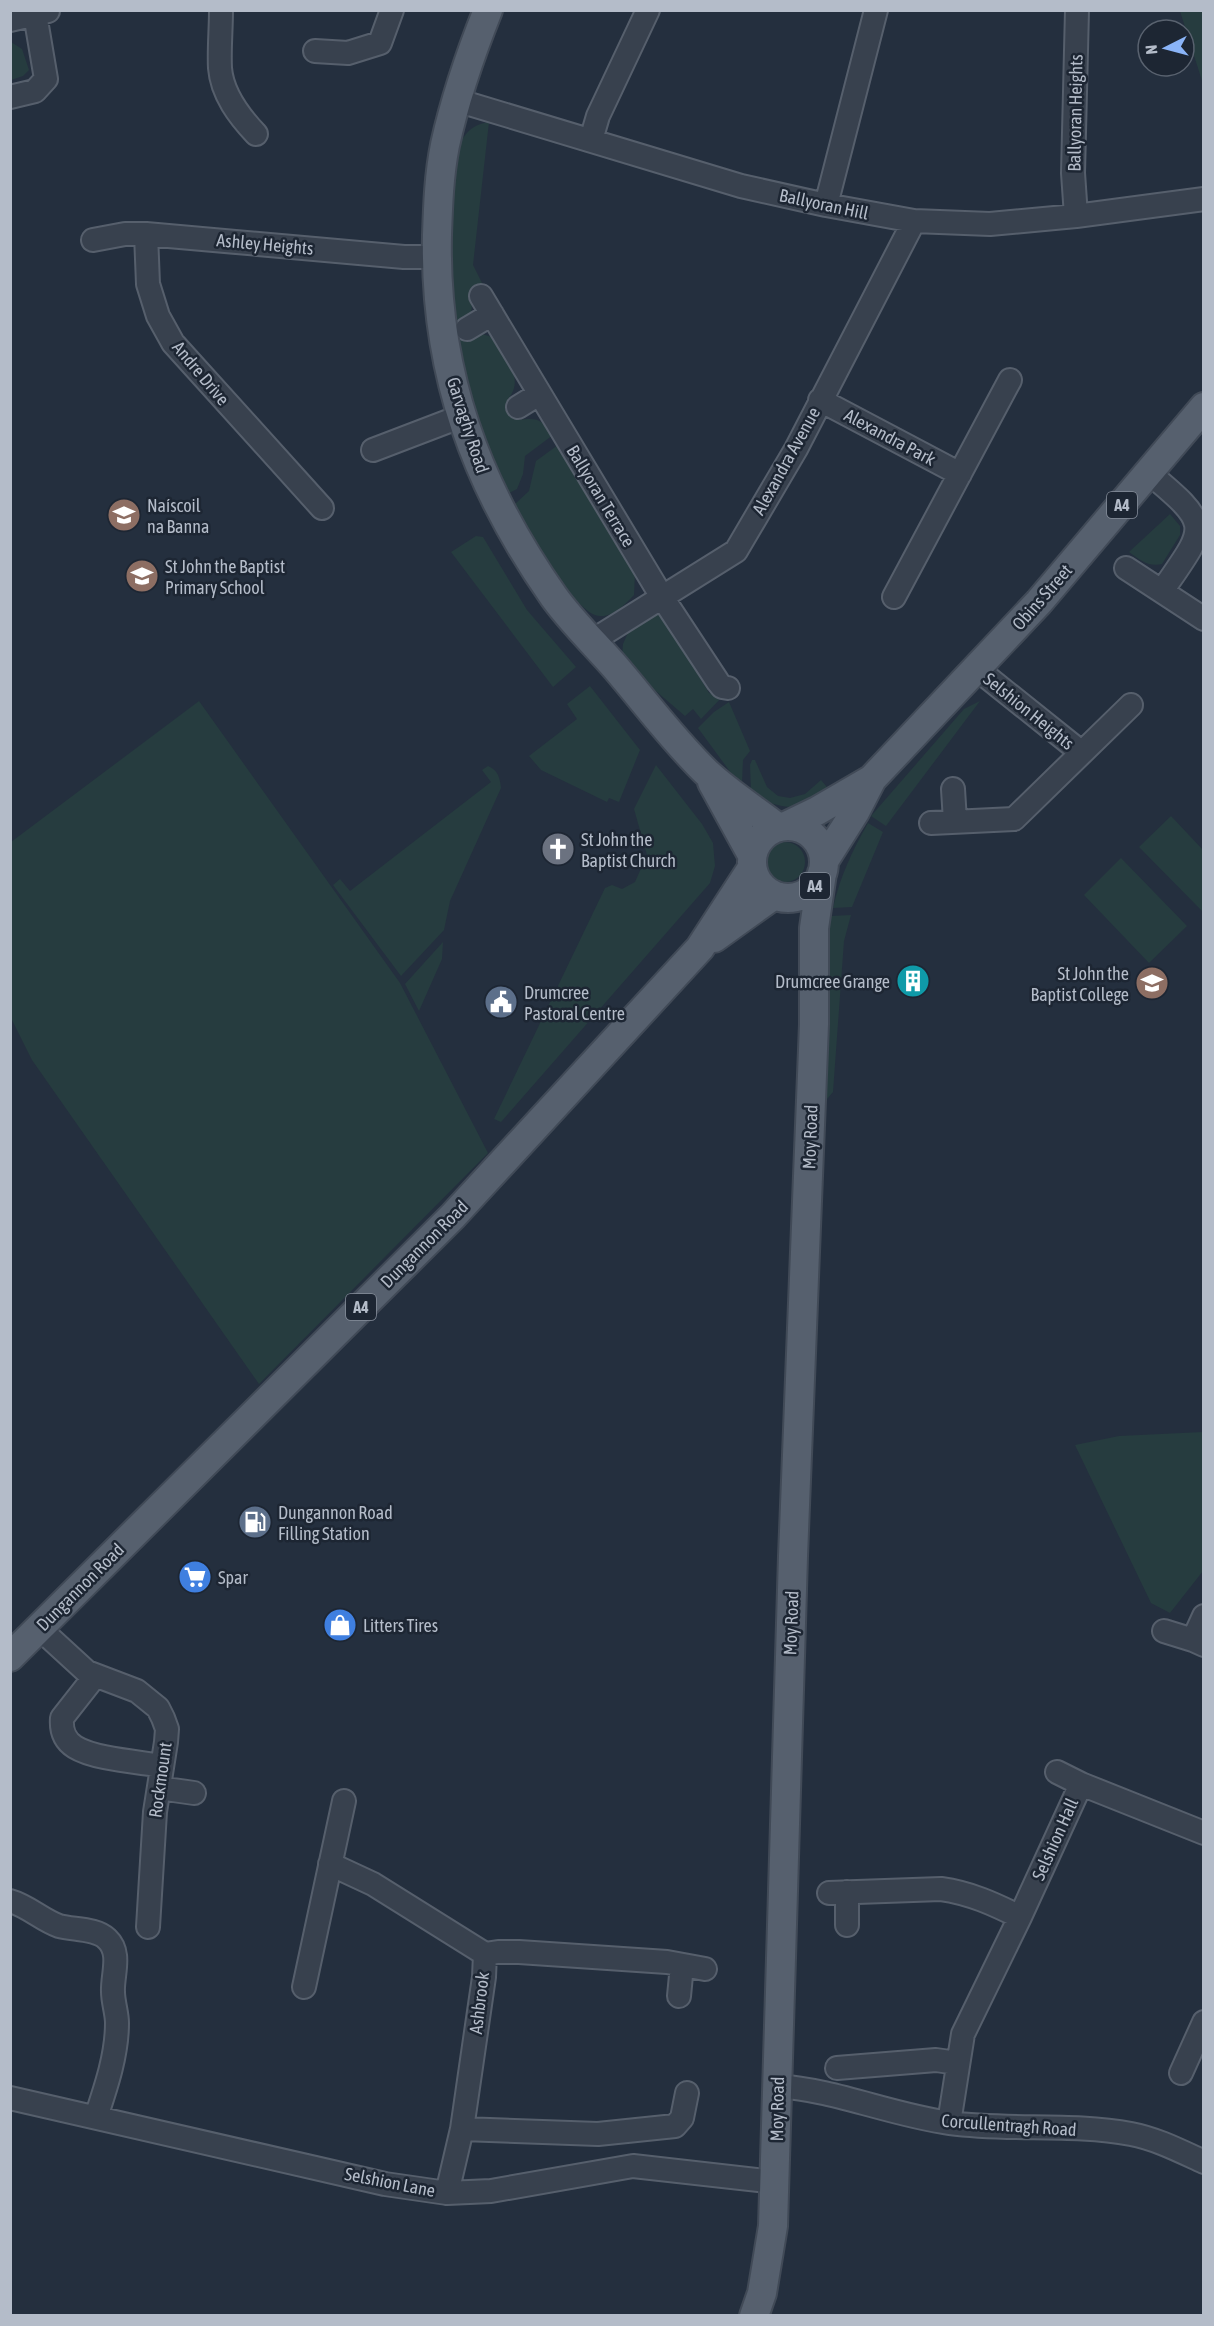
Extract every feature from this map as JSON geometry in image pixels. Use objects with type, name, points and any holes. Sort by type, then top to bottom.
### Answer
[{"type":"main road","name":"Garvaghy Road","points":[[488,10],[472,49],[456,100],[445,148],[438,198],[437,257],[442,331],[450,375],[462,416],[487,483],[517,539],[556,600],[706,772],[752,861]]},
{"type":"main road","name":"Obins Street","points":[[783,826],[818,811],[872,779],[1039,602],[1203,407]]},
{"type":"main road","name":"Garvaghy Road","points":[[706,772],[783,826]]},
{"type":"main road","name":"Obins Street","points":[[823,867],[872,779]]},
{"type":"main road","name":"A4","points":[[783,826],[808,831],[816,838],[822,849],[823,867],[817,884],[808,892],[797,897],[779,897],[764,889],[756,880],[752,861],[761,837],[783,826]]},
{"type":"main road","name":"Dungannon Road","points":[[10,1656],[453,1215],[700,948],[752,861]]},
{"type":"main road","name":"Moy Road","points":[[754,2316],[762,2293],[773,2226],[793,1567],[814,1024],[814,928],[823,867]]},
{"type":"main road","name":"Dungannon Road","points":[[700,948],[779,897]]},
{"type":"main road","points":[[779,897],[814,928]]},
{"type":"street","points":[[221,10],[220,70],[229,98],[238,115],[256,134]]},
{"type":"street","points":[[315,51],[348,53],[380,43],[392,10]]},
{"type":"street","points":[[591,140],[598,116],[648,10]]},
{"type":"street","points":[[826,206],[876,10]]},
{"type":"street","name":"Ballyoran Heights","points":[[1076,216],[1072,173],[1077,10]]},
{"type":"street","points":[[10,20],[42,12],[46,79],[35,91],[10,97]]},
{"type":"street","name":"Ballyoran Hill","points":[[456,100],[741,186],[826,206],[914,221],[990,224],[1076,216],[1203,199]]},
{"type":"street","name":"Alexandra Avenue","points":[[592,641],[736,550],[796,449],[912,230],[914,221]]},
{"type":"street","name":"Ashley Heights","points":[[93,240],[125,234],[146,234],[404,257],[437,257]]},
{"type":"street","name":"Andre Drive","points":[[146,234],[148,284],[158,316],[173,343],[230,408],[313,482],[322,508]]},
{"type":"street","name":"Ballyoran Terrace","points":[[467,329],[486,305],[662,597],[718,682],[722,687],[728,688]]},
{"type":"street","points":[[894,597],[1010,380]]},
{"type":"street","points":[[518,407],[539,394]]},
{"type":"street","name":"Alexandra Park","points":[[820,400],[960,474]]},
{"type":"street","points":[[373,450],[462,416]]},
{"type":"street","points":[[1149,473],[1189,509],[1197,520],[1197,536],[1192,548],[1162,591]]},
{"type":"street","points":[[1125,568],[1203,619]]},
{"type":"street","name":"Selshion Heights","points":[[977,669],[1082,753]]},
{"type":"street","name":"Selshion Heights","points":[[931,823],[1014,819],[1131,705]]},
{"type":"street","points":[[953,789],[955,821]]},
{"type":"street","points":[[1164,1631],[1198,1643],[1203,1616]]},
{"type":"street","name":"Rockmount","points":[[39,1628],[87,1672],[137,1691],[158,1708],[167,1729],[155,1812],[148,1927]]},
{"type":"street","points":[[95,1676],[62,1718],[62,1732],[67,1740],[75,1747],[161,1777],[194,1793]]},
{"type":"street","points":[[1057,1773],[1081,1784]]},
{"type":"street","name":"Selshion Hall","points":[[949,2123],[963,2034],[1081,1784],[1203,1833]]},
{"type":"street","points":[[304,1987],[344,1801]]},
{"type":"street","name":"Ashbrook","points":[[330,1864],[373,1884],[485,1954],[484,1977],[462,2129],[447,2193]]},
{"type":"street","points":[[847,1925],[838,1893],[941,1889],[958,1891],[981,1898],[1020,1917]]},
{"type":"street","points":[[10,1901],[26,1907],[47,1921],[106,1938],[112,1946],[116,1959],[113,1992],[116,2032],[112,2060],[96,2117]]},
{"type":"street","points":[[485,1954],[519,1952],[667,1962],[705,1969]]},
{"type":"street","points":[[679,1996],[682,1965]]},
{"type":"street","points":[[1181,2073],[1203,2022]]},
{"type":"street","points":[[837,2068],[936,2060],[957,2063]]},
{"type":"street","name":"Corcullentragh Road","points":[[777,2086],[812,2089],[874,2107],[949,2123],[1003,2128],[1114,2132],[1155,2140],[1203,2162]]},
{"type":"street","points":[[675,2126],[682,2118],[687,2093]]},
{"type":"street","name":"Selshion Lane","points":[[10,2098],[385,2184],[447,2193],[491,2191],[633,2166],[775,2182]]},
{"type":"street","points":[[462,2129],[598,2134],[675,2126],[697,2119]]},
{"type":"green space","points":[[1180,11],[1203,11],[1203,84],[1196,62],[1196,18],[1182,18]]},
{"type":"green space","points":[[11,42],[22,49],[29,70],[23,76],[11,80]]},
{"type":"green space","points":[[489,122],[473,265],[483,285],[473,291],[470,296],[472,306],[467,340],[482,334],[492,337],[507,359],[514,375],[513,391],[508,399],[519,420],[539,421],[553,435],[525,456],[523,474],[517,489],[507,494],[482,430],[461,364],[450,293],[450,220],[458,152],[463,138],[469,131]]},
{"type":"green space","points":[[558,445],[635,573],[634,595],[619,609],[605,616],[590,612],[565,586],[529,531],[515,504],[529,491],[536,461]]},
{"type":"green space","points":[[1170,514],[1180,526],[1180,535],[1162,564],[1148,564],[1129,552]]},
{"type":"green space","points":[[476,536],[483,537],[527,610],[576,667],[553,687],[451,552]]},
{"type":"green space","points":[[656,614],[663,615],[709,693],[723,696],[701,719],[693,709],[685,716],[629,668],[622,656],[623,644],[630,628]]},
{"type":"green space","points":[[590,686],[640,750],[619,802],[609,798],[607,802],[541,770],[529,756],[577,719],[567,704]]},
{"type":"green space","points":[[199,701],[400,983],[488,1153],[259,1384],[32,1060],[11,1018],[11,842]]},
{"type":"green space","points":[[980,701],[886,826],[871,816],[964,709]]},
{"type":"green space","points":[[729,702],[750,751],[743,760],[742,783],[731,773],[698,728],[714,712]]},
{"type":"green space","points":[[752,760],[755,760],[767,787],[778,796],[790,798],[805,794],[821,780],[831,792],[815,802],[795,807],[763,800],[751,790],[750,765]]},
{"type":"green space","points":[[656,765],[702,824],[713,843],[715,866],[710,883],[501,1122],[494,1119],[605,888],[612,885],[622,889],[635,882],[647,855],[634,809]]},
{"type":"green space","points":[[488,766],[498,775],[501,788],[450,901],[444,930],[401,976],[333,885],[340,879],[350,891],[491,782],[482,770]]},
{"type":"green space","points":[[1171,816],[1203,850],[1203,912],[1139,847]]},
{"type":"green space","points":[[868,823],[883,832],[852,907],[833,908],[847,864]]},
{"type":"green space","points":[[785,842],[799,848],[805,862],[799,876],[785,882],[771,876],[765,862],[771,848]]},
{"type":"green space","points":[[1121,858],[1187,926],[1149,963],[1084,895]]},
{"type":"green space","points":[[851,915],[844,941],[833,1092],[827,1099],[824,1090],[829,931],[831,916]]},
{"type":"green space","points":[[443,942],[442,959],[419,1011],[405,984]]},
{"type":"green space","points":[[1203,1432],[1203,1571],[1170,1613],[1151,1603],[1075,1445],[1119,1436]]},
{"type":"place","name":"Naíscoil na Banna","points":[[124,515]]},
{"type":"place","name":"St John the Baptist Primary School","points":[[142,576]]},
{"type":"place","name":"St John the Baptist Church","points":[[558,849]]},
{"type":"place","name":"Drumcree Grange","points":[[913,981]]},
{"type":"place","name":"St John the Baptist College","points":[[1152,983]]},
{"type":"place","name":"Drumcree Pastoral Centre","points":[[501,1002]]},
{"type":"place","name":"Dungannon Road Filling Station","points":[[255,1522]]},
{"type":"place","name":"Spar","points":[[195,1577]]},
{"type":"place","name":"Litters Tires","points":[[340,1625]]}]
